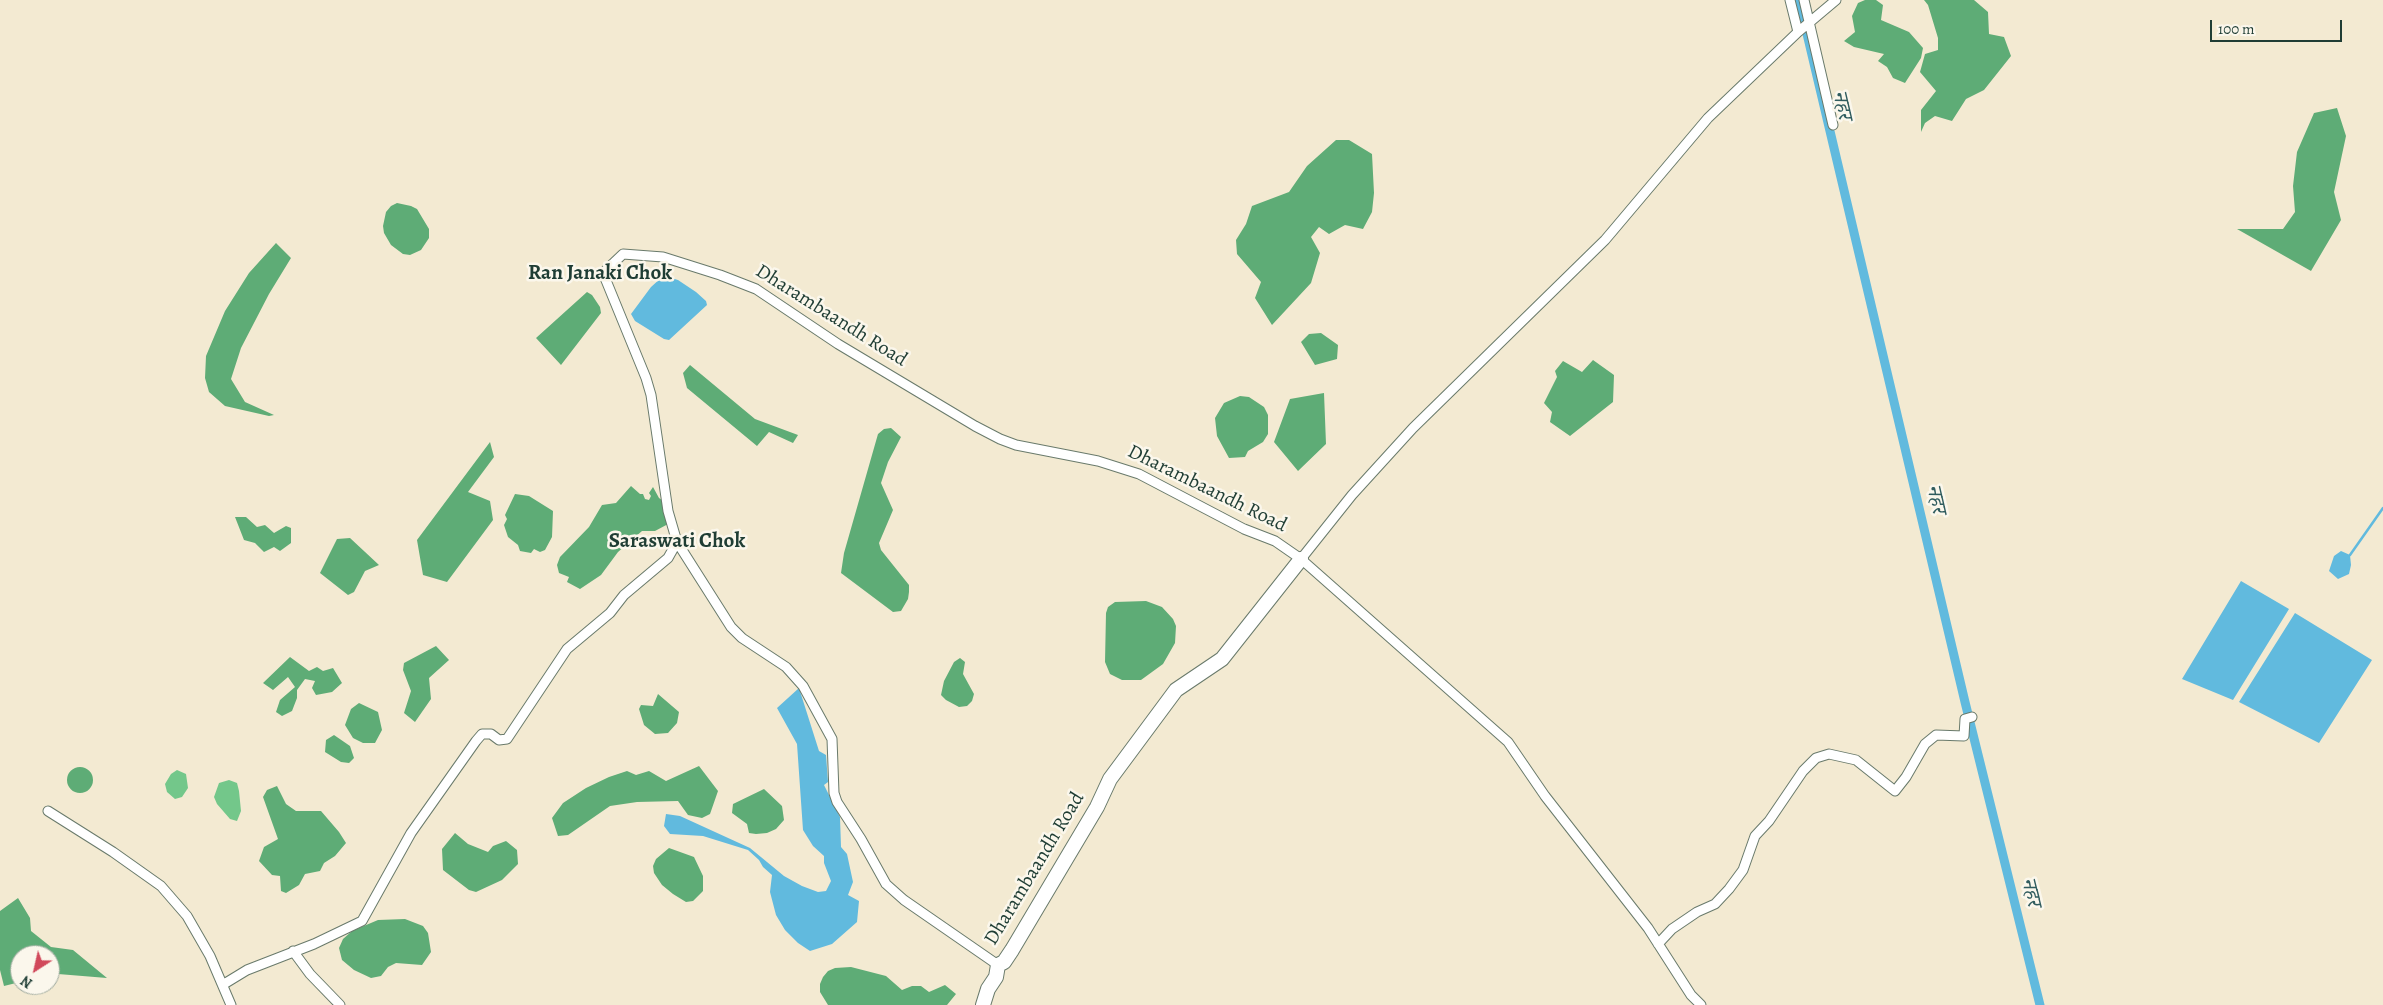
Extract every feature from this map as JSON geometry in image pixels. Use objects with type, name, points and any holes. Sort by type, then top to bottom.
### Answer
[{"type":"main road","name":"Dharambaandh Road","points":[[983,1005],[988,989],[996,977],[998,966],[1004,962],[1012,950],[1097,807],[1110,779],[1176,690],[1222,659],[1301,559]]},
{"type":"street","points":[[1790,0],[1799,32]]},
{"type":"street","points":[[1804,0],[1808,24],[1834,125]]},
{"type":"street","points":[[1701,1005],[1690,995],[1658,944],[1608,875],[1545,796],[1508,742],[1301,559],[1352,496],[1413,428],[1605,240],[1708,118],[1799,32],[1836,0]]},
{"type":"street","name":"Dharambaandh Road","points":[[998,966],[904,900],[886,884],[862,839],[837,802],[834,793],[832,740],[803,686],[786,667],[742,638],[731,627],[677,542],[668,511],[651,395],[646,378],[603,273],[627,253],[663,257],[720,275],[756,289],[838,344],[1000,439],[1016,445],[1098,461],[1139,474],[1244,530],[1275,541],[1301,559]]},
{"type":"street","points":[[224,984],[247,970],[362,921],[411,833],[476,741],[482,734],[490,734],[499,740],[507,739],[567,649],[610,613],[624,594],[668,558],[677,542]]},
{"type":"street","points":[[1658,944],[1672,930],[1697,912],[1715,904],[1729,889],[1743,870],[1755,836],[1769,821],[1803,771],[1816,758],[1829,754],[1856,760],[1895,792],[1925,744],[1936,735],[1964,736],[1969,718]]},
{"type":"street","points":[[48,811],[113,852],[161,886],[187,916],[224,984],[231,1005]]},
{"type":"street","points":[[293,951],[310,974],[340,1005]]},
{"type":"green space","points":[[1865,0],[1876,0],[1883,5],[1881,20],[1909,32],[1923,48],[1921,58],[1905,83],[1893,78],[1887,67],[1878,61],[1884,54],[1854,47],[1844,41],[1855,32],[1852,16],[1858,3]]},
{"type":"green space","points":[[1924,0],[1974,0],[1988,12],[1989,34],[2004,37],[2011,56],[1984,90],[1966,99],[1952,121],[1935,116],[1925,123],[1921,132],[1921,110],[1936,91],[1920,72],[1925,54],[1938,50],[1938,38],[1928,5]]},
{"type":"green space","points":[[2337,108],[2346,136],[2334,192],[2341,220],[2311,271],[2237,229],[2283,229],[2295,212],[2293,186],[2297,152],[2314,113]]},
{"type":"green space","points":[[1336,140],[1349,140],[1372,154],[1374,193],[1372,212],[1363,229],[1345,225],[1329,234],[1319,227],[1311,237],[1320,253],[1311,283],[1272,325],[1255,298],[1261,282],[1237,254],[1236,240],[1246,224],[1252,206],[1289,192],[1307,166]]},
{"type":"green space","points":[[397,203],[417,209],[429,229],[429,238],[421,250],[410,255],[403,254],[391,245],[384,233],[383,226],[386,212]]},
{"type":"green space","points":[[276,243],[291,258],[269,294],[241,348],[231,379],[245,402],[274,415],[269,416],[225,406],[209,392],[205,378],[206,356],[225,311],[249,273]]},
{"type":"green space","points":[[587,292],[592,295],[600,307],[601,313],[561,365],[536,338]]},
{"type":"green space","points":[[1321,333],[1338,345],[1337,359],[1315,365],[1301,342],[1309,334]]},
{"type":"green space","points":[[1593,360],[1614,375],[1613,402],[1570,436],[1550,422],[1552,412],[1544,403],[1557,377],[1555,371],[1563,361],[1582,372]]},
{"type":"green space","points":[[690,365],[755,419],[798,435],[793,443],[769,432],[757,446],[687,388],[683,373]]},
{"type":"green space","points":[[1324,393],[1326,444],[1298,471],[1274,442],[1290,399]]},
{"type":"green space","points":[[1240,396],[1249,397],[1264,407],[1268,415],[1268,434],[1263,442],[1248,451],[1245,457],[1229,458],[1217,436],[1215,418],[1224,403]]},
{"type":"green space","points":[[891,428],[901,437],[888,462],[881,483],[893,510],[879,543],[881,550],[909,585],[908,599],[901,611],[893,612],[841,573],[844,553],[878,434],[884,429]]},
{"type":"green space","points":[[490,442],[494,457],[468,492],[490,501],[493,520],[447,582],[423,575],[417,540]]},
{"type":"green space","points":[[631,486],[640,494],[643,494],[645,499],[649,500],[651,496],[649,493],[653,487],[659,498],[665,502],[670,523],[655,531],[642,531],[618,552],[601,575],[580,589],[567,582],[569,577],[559,573],[557,565],[560,557],[589,527],[602,505],[616,503]]},
{"type":"green space","points":[[515,494],[529,496],[553,511],[552,537],[545,550],[540,552],[534,549],[531,553],[520,551],[518,545],[508,537],[504,525],[507,519],[505,515]]},
{"type":"green space","points":[[235,517],[246,517],[257,527],[265,525],[274,533],[286,526],[291,528],[291,543],[280,551],[274,547],[264,552],[255,543],[244,540]]},
{"type":"green space","points":[[350,538],[379,565],[365,571],[354,592],[348,595],[320,573],[337,539]]},
{"type":"green space","points":[[1146,601],[1162,607],[1173,619],[1176,626],[1175,643],[1163,664],[1141,680],[1122,680],[1110,674],[1105,662],[1106,613],[1108,607],[1115,602]]},
{"type":"green space","points":[[436,646],[449,660],[429,678],[431,699],[415,722],[404,713],[411,691],[403,670],[404,663]]},
{"type":"green space","points":[[290,657],[309,671],[317,667],[323,671],[333,668],[342,683],[332,692],[316,695],[312,688],[315,681],[305,679],[297,690],[297,698],[292,711],[282,716],[276,712],[280,700],[295,687],[288,677],[273,690],[263,683]]},
{"type":"green space","points":[[960,658],[965,662],[963,674],[974,694],[972,701],[967,706],[959,707],[941,695],[944,681],[954,662]]},
{"type":"green space","points":[[658,694],[679,712],[677,723],[668,733],[655,734],[644,725],[639,709],[641,705],[653,706]]},
{"type":"green space","points":[[359,703],[378,712],[382,730],[375,743],[363,743],[353,738],[345,725],[351,709]]},
{"type":"green space","points":[[334,735],[350,746],[354,758],[349,763],[341,762],[325,752],[326,740]]},
{"type":"green space","points":[[699,766],[718,791],[710,814],[702,818],[688,815],[678,801],[637,802],[610,806],[568,835],[558,836],[552,818],[563,803],[586,788],[627,771],[636,775],[649,771],[666,781]]},
{"type":"green space","points":[[80,767],[89,771],[93,780],[89,789],[80,793],[71,789],[67,780],[71,771]]},
{"type":"green space","points":[[177,770],[186,774],[188,788],[182,797],[175,799],[167,792],[165,784],[171,774]]},
{"type":"green space","points":[[229,780],[237,783],[239,791],[241,811],[237,821],[230,819],[217,804],[214,797],[219,783]]},
{"type":"green space","points":[[277,786],[286,804],[296,811],[321,811],[346,843],[335,856],[324,863],[320,871],[305,874],[299,885],[286,893],[281,891],[280,876],[272,875],[259,861],[264,847],[278,839],[263,797],[267,790]]},
{"type":"green space","points":[[764,789],[782,806],[784,820],[776,829],[767,833],[749,833],[747,824],[732,813],[733,804]]},
{"type":"green space","points":[[455,833],[468,844],[488,852],[493,846],[506,841],[517,850],[518,864],[502,880],[476,892],[469,890],[443,870],[442,849]]},
{"type":"green space","points":[[669,848],[694,857],[703,876],[703,891],[693,901],[686,902],[673,894],[662,885],[654,873],[653,866],[656,859]]},
{"type":"green space","points":[[18,898],[30,918],[31,931],[48,945],[10,945],[10,984],[4,986],[0,970],[0,911]]},
{"type":"green space","points":[[405,919],[423,926],[428,933],[431,952],[422,965],[396,963],[388,967],[381,976],[371,978],[354,970],[342,960],[339,948],[343,939],[352,931],[378,920]]},
{"type":"green space","points":[[60,948],[73,950],[107,978],[60,974]]},
{"type":"green space","points":[[851,967],[886,976],[902,990],[912,986],[921,986],[929,992],[945,985],[956,994],[947,1005],[828,1005],[820,992],[820,984],[823,977],[828,971],[835,968]]},
{"type":"water","points":[[668,277],[678,280],[696,292],[706,301],[707,305],[669,340],[664,339],[635,321],[631,314],[651,287],[661,278]]},
{"type":"water","points":[[2341,551],[2350,555],[2351,565],[2349,574],[2338,579],[2329,571],[2334,556]]},
{"type":"water","points":[[2241,581],[2289,609],[2233,700],[2182,679]]},
{"type":"water","points":[[2295,613],[2372,660],[2319,743],[2239,702]]},
{"type":"water","points":[[799,688],[819,751],[826,755],[828,782],[824,785],[840,817],[841,847],[847,854],[853,882],[848,895],[859,901],[857,922],[832,944],[810,951],[798,943],[785,930],[776,915],[770,892],[772,875],[748,850],[703,836],[670,834],[664,826],[666,814],[680,816],[750,848],[784,876],[802,886],[818,892],[826,891],[831,881],[824,863],[824,856],[813,846],[803,830],[797,744],[777,708]]},
{"type":"waterway","name":"नहर","points":[[1799,0],[1965,702],[2040,1005]]},
{"type":"waterway","points":[[2350,555],[2383,508]]},
{"type":"district","name":"Ran Janaki Chok","points":[[600,274]]},
{"type":"district","name":"Saraswati Chok","points":[[677,542]]}]
